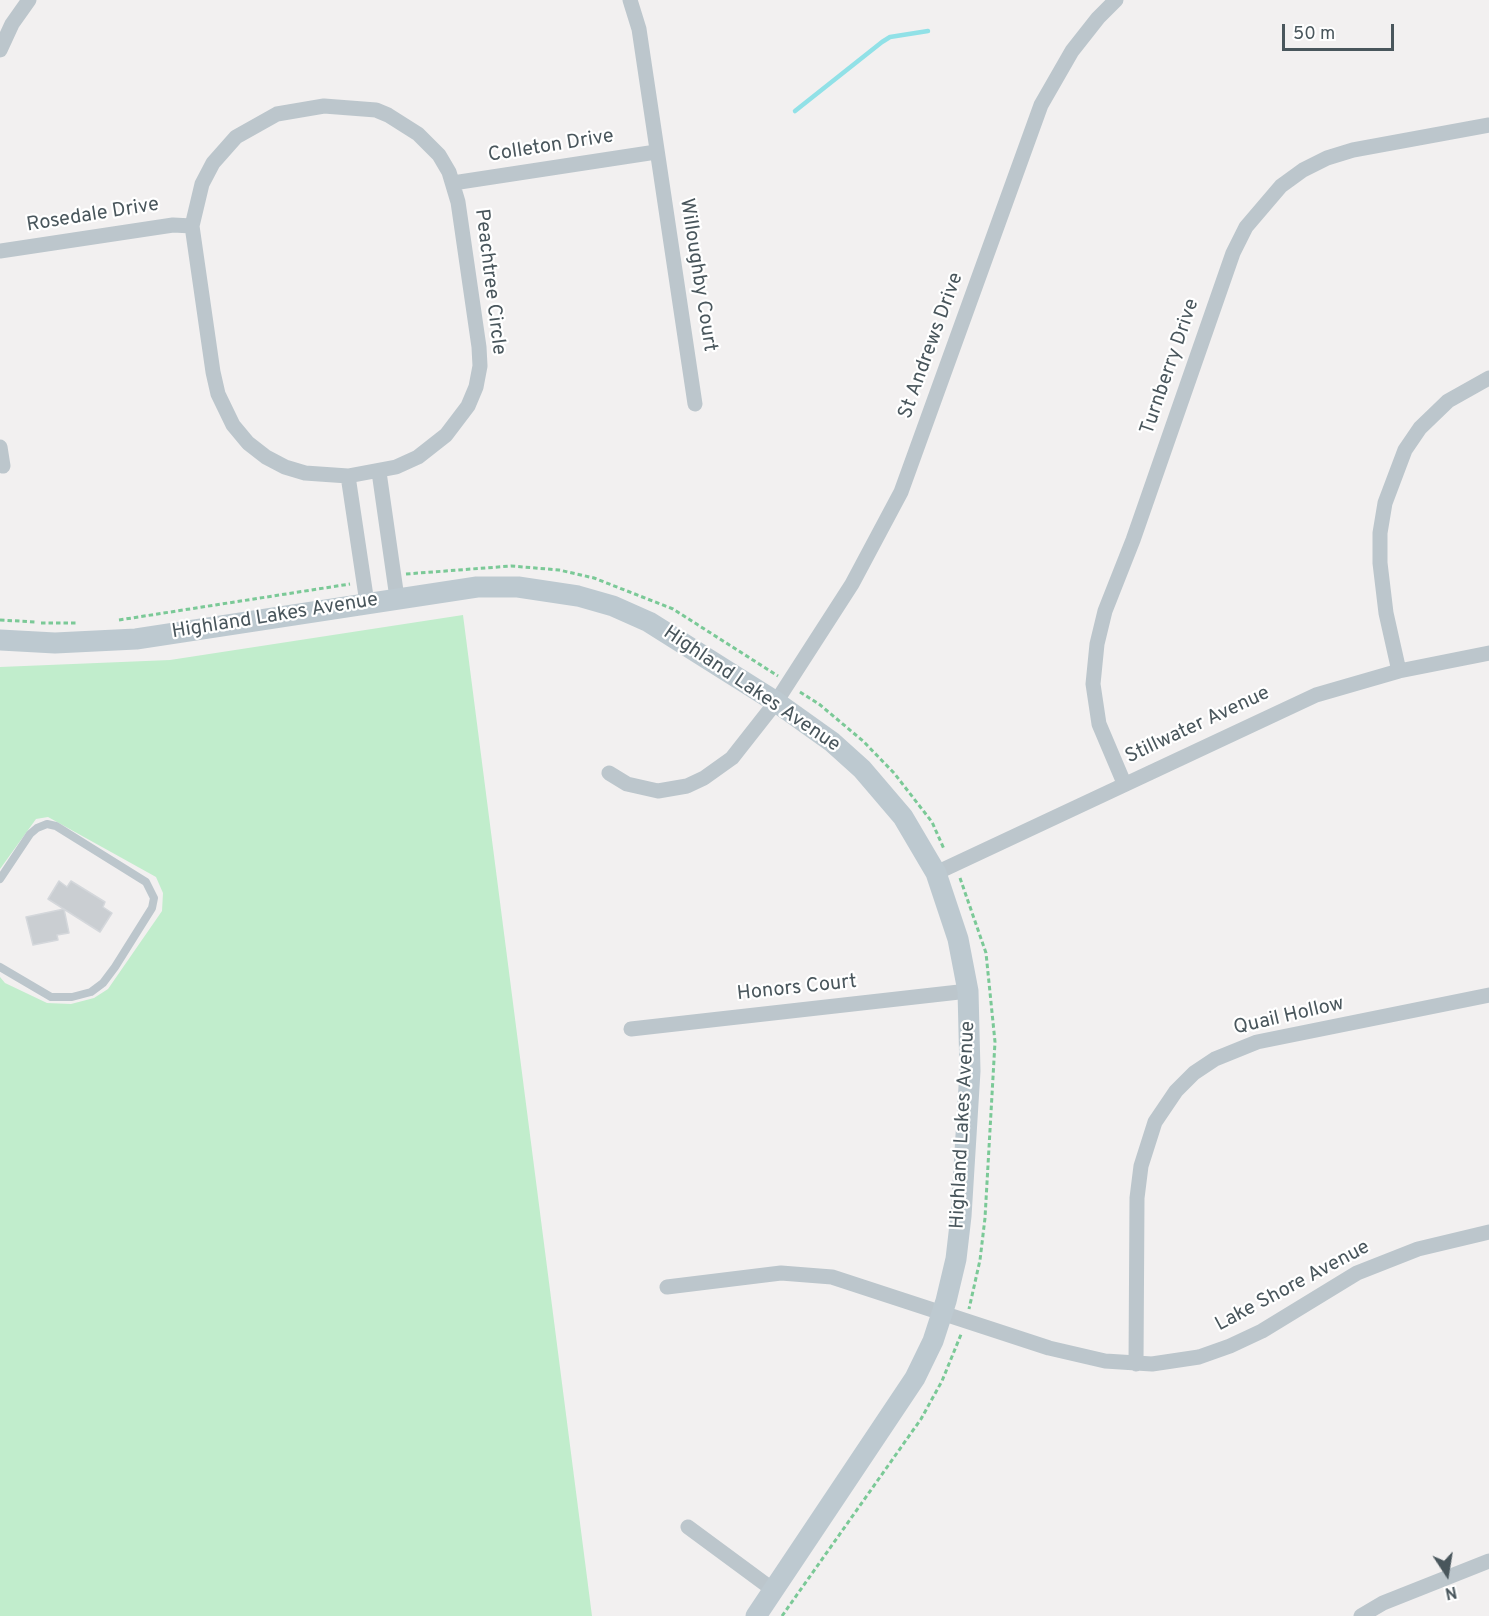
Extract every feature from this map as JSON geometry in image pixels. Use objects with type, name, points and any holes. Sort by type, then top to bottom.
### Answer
[{"type":"street","points":[[0,50],[12,24],[29,0]]},
{"type":"street","name":"Willoughby Court","points":[[630,0],[639,29],[695,404]]},
{"type":"street","name":"St Andrews Drive","points":[[609,773],[627,784],[658,791],[687,786],[704,778],[732,758],[776,702],[852,584],[901,492],[1041,105],[1072,51],[1098,18],[1116,0]]},
{"type":"street","name":"Peachtree Circle","points":[[324,106],[376,110],[409,127],[439,155],[453,183],[479,347],[480,366],[476,387],[454,426],[418,457],[379,472],[348,476],[305,472],[285,467],[248,443],[233,425],[218,394],[192,225],[202,184],[213,163],[236,137],[277,114],[324,106]]},
{"type":"street","name":"Turnberry Drive","points":[[1124,783],[1106,744],[1097,715],[1093,684],[1097,644],[1105,611],[1133,540],[1233,253],[1246,227],[1281,186],[1303,170],[1327,158],[1353,150],[1489,125]]},
{"type":"street","name":"Colleton Drive","points":[[453,183],[656,152]]},
{"type":"street","name":"Rosedale Drive","points":[[0,251],[173,225],[192,225]]},
{"type":"street","points":[[1399,671],[1386,613],[1380,563],[1380,533],[1385,503],[1394,474],[1420,429],[1448,401],[1489,378]]},
{"type":"street","points":[[0,447],[3,466]]},
{"type":"street","points":[[379,472],[397,598]]},
{"type":"street","points":[[348,476],[367,603]]},
{"type":"street","name":"Highland Lakes Avenue","points":[[0,640],[55,643],[136,639],[477,587],[518,587],[598,601],[649,622],[776,702],[832,742],[876,784],[944,869],[968,991],[970,1071],[961,1216],[954,1270],[933,1341],[905,1396],[772,1589],[756,1616]]},
{"type":"street","name":"Stillwater Avenue","points":[[944,869],[1316,695],[1399,671],[1489,653]]},
{"type":"street","name":"Honors Court","points":[[631,1029],[968,991]]},
{"type":"street","name":"Quail Hollow","points":[[1136,1364],[1137,1198],[1141,1166],[1155,1122],[1176,1091],[1194,1073],[1215,1059],[1257,1042],[1489,995]]},
{"type":"street","name":"Lake Shore Avenue","points":[[667,1287],[731,1278],[807,1274],[832,1277],[1049,1348],[1105,1361],[1136,1364],[1168,1362],[1199,1357],[1262,1331],[1357,1273],[1418,1249],[1489,1232]]},
{"type":"street","points":[[688,1527],[772,1589]]},
{"type":"street","points":[[1361,1616],[1383,1603],[1489,1561]]},
{"type":"lane","points":[[0,879],[30,834],[47,824],[57,826],[146,882],[154,898],[152,908],[115,967],[103,983],[91,992],[72,997],[51,997],[0,967]]},
{"type":"path","points":[[394,576],[463,567],[511,566],[559,570],[594,579],[673,609],[819,704],[863,741],[894,773],[932,822],[944,869],[961,880],[986,953],[995,1042],[985,1218],[980,1260],[965,1320],[942,1381],[921,1419],[782,1616]]},
{"type":"path","points":[[110,621],[261,600],[364,582]]},
{"type":"path","points":[[0,620],[87,622]]},
{"type":"green space","points":[[463,615],[592,1616],[0,1616],[0,977],[5,983],[47,1003],[71,1004],[94,998],[108,989],[162,911],[163,893],[156,877],[48,817],[36,819],[0,869],[0,667],[170,660]]},
{"type":"building","points":[[59,881],[67,887],[71,881],[105,902],[103,907],[112,913],[100,932],[48,899]]},
{"type":"building","points":[[64,909],[69,933],[57,935],[58,940],[33,945],[26,917]]},
{"type":"waterway","points":[[795,111],[890,37],[928,31]]}]
